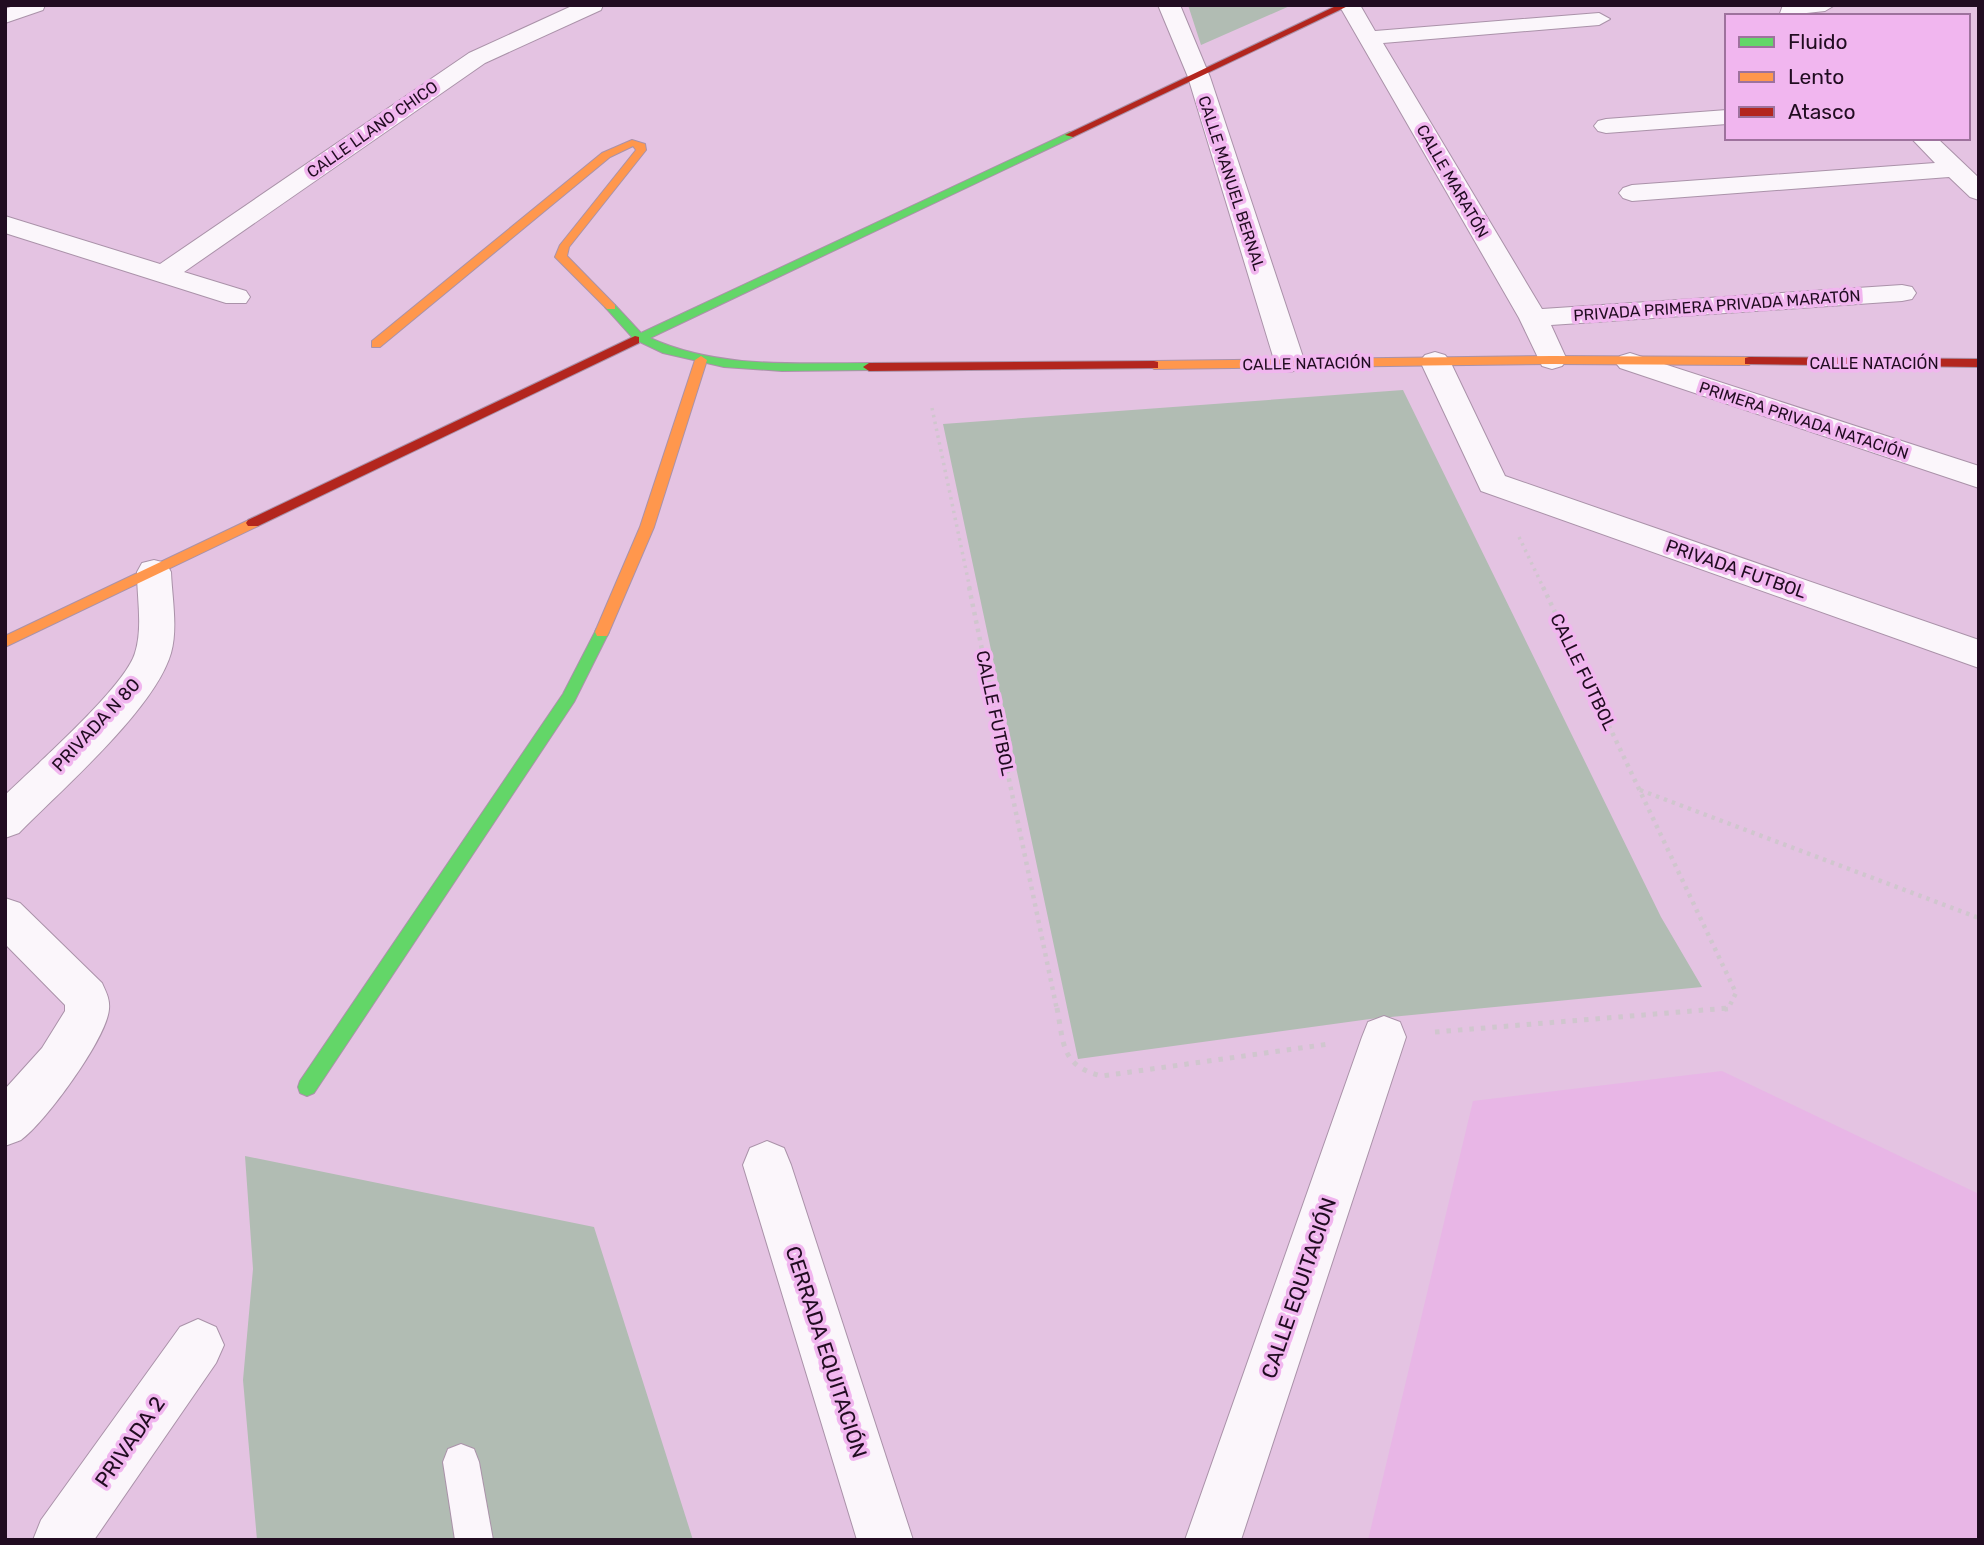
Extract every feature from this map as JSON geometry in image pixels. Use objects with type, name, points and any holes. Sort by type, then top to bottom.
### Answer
[{"type":"street","points":[[5,17],[35,5]]},
{"type":"street","name":"CALLE MANUEL BERNAL","points":[[1169,5],[1199,77],[1290,363]]},
{"type":"street","points":[[5,642],[640,337],[1348,5]]},
{"type":"street","name":"CALLE MARATÓN","points":[[1348,5],[1533,318],[1552,360]]},
{"type":"street","points":[[1792,11],[1825,5]]},
{"type":"street","name":"CALLE LLANO CHICO","points":[[163,274],[465,66],[506,43],[586,6]]},
{"type":"street","points":[[1369,38],[1599,19]]},
{"type":"street","points":[[1606,126],[1725,117]]},
{"type":"street","points":[[1925,140],[1979,192]]},
{"type":"street","points":[[376,344],[606,155],[626,144],[639,144],[642,148],[565,247],[561,257],[640,337]]},
{"type":"street","points":[[1632,193],[1953,169]]},
{"type":"street","points":[[5,224],[236,297]]},
{"type":"street","name":"PRIVADA PRIMERA PRIVADA MARATÓN","points":[[1533,318],[1902,293]]},
{"type":"street","name":"CALLE NATACIÓN","points":[[640,337],[701,359],[778,367],[924,368],[1435,360],[1979,363]]},
{"type":"street","points":[[307,1087],[569,698],[620,596],[647,527],[701,359]]},
{"type":"street","points":[[1435,360],[1492,483]]},
{"type":"street","name":"PRIMERA PRIVADA NATACIÓN","points":[[1630,362],[1979,477]]},
{"type":"street","name":"PRIVADA FUTBOL","points":[[1492,483],[1979,654]]},
{"type":"street","name":"PRIVADA N 80","points":[[5,821],[126,696],[144,672],[153,653],[154,572]]},
{"type":"street","points":[[5,916],[87,997],[90,1008],[78,1037],[5,1123]]},
{"type":"street","name":"CALLE EQUITACIÓN","points":[[1213,1540],[1384,1037]]},
{"type":"street","name":"CERRADA EQUITACIÓN","points":[[767,1165],[885,1540]]},
{"type":"street","name":"PRIVADA 2","points":[[61,1540],[198,1345]]},
{"type":"lane","points":[[461,1462],[474,1540]]},
{"type":"path","name":"CALLE FUTBOL","points":[[924,368],[1067,1057]]},
{"type":"path","name":"CALLE FUTBOL","points":[[1492,483],[1733,982]]},
{"type":"path","points":[[1639,789],[1979,918]]},
{"type":"shaded area","points":[[1188,5],[1292,5],[1201,45]]},
{"type":"shaded area","points":[[1403,390],[1661,917],[1702,987],[1370,1019],[1078,1059],[943,424]]},
{"type":"shaded area","points":[[1722,1071],[1979,1194],[1979,1540],[1368,1540],[1473,1101]]},
{"type":"shaded area","points":[[245,1156],[594,1227],[693,1540],[257,1540],[243,1380],[253,1269]]},
{"type":"traffic: fast","points":[[635,340],[1070,135]]},
{"type":"traffic: fast","points":[[611,307],[641,338],[667,350],[695,358],[753,366],[869,367]]},
{"type":"traffic: fast","points":[[307,1087],[569,698],[602,632]]},
{"type":"traffic: slow","points":[[376,344],[606,155],[632,143],[641,146],[641,150],[564,247],[561,257],[611,307]]},
{"type":"traffic: slow","points":[[602,632],[647,527],[701,360]]},
{"type":"traffic: slow","points":[[1154,365],[1552,360],[1749,361]]},
{"type":"traffic: slow","points":[[5,642],[253,523]]},
{"type":"traffic: jam","points":[[1070,135],[1346,5]]},
{"type":"traffic: jam","points":[[253,523],[635,340]]},
{"type":"traffic: jam","points":[[1749,361],[1979,363]]},
{"type":"traffic: jam","points":[[869,367],[1154,365]]}]
